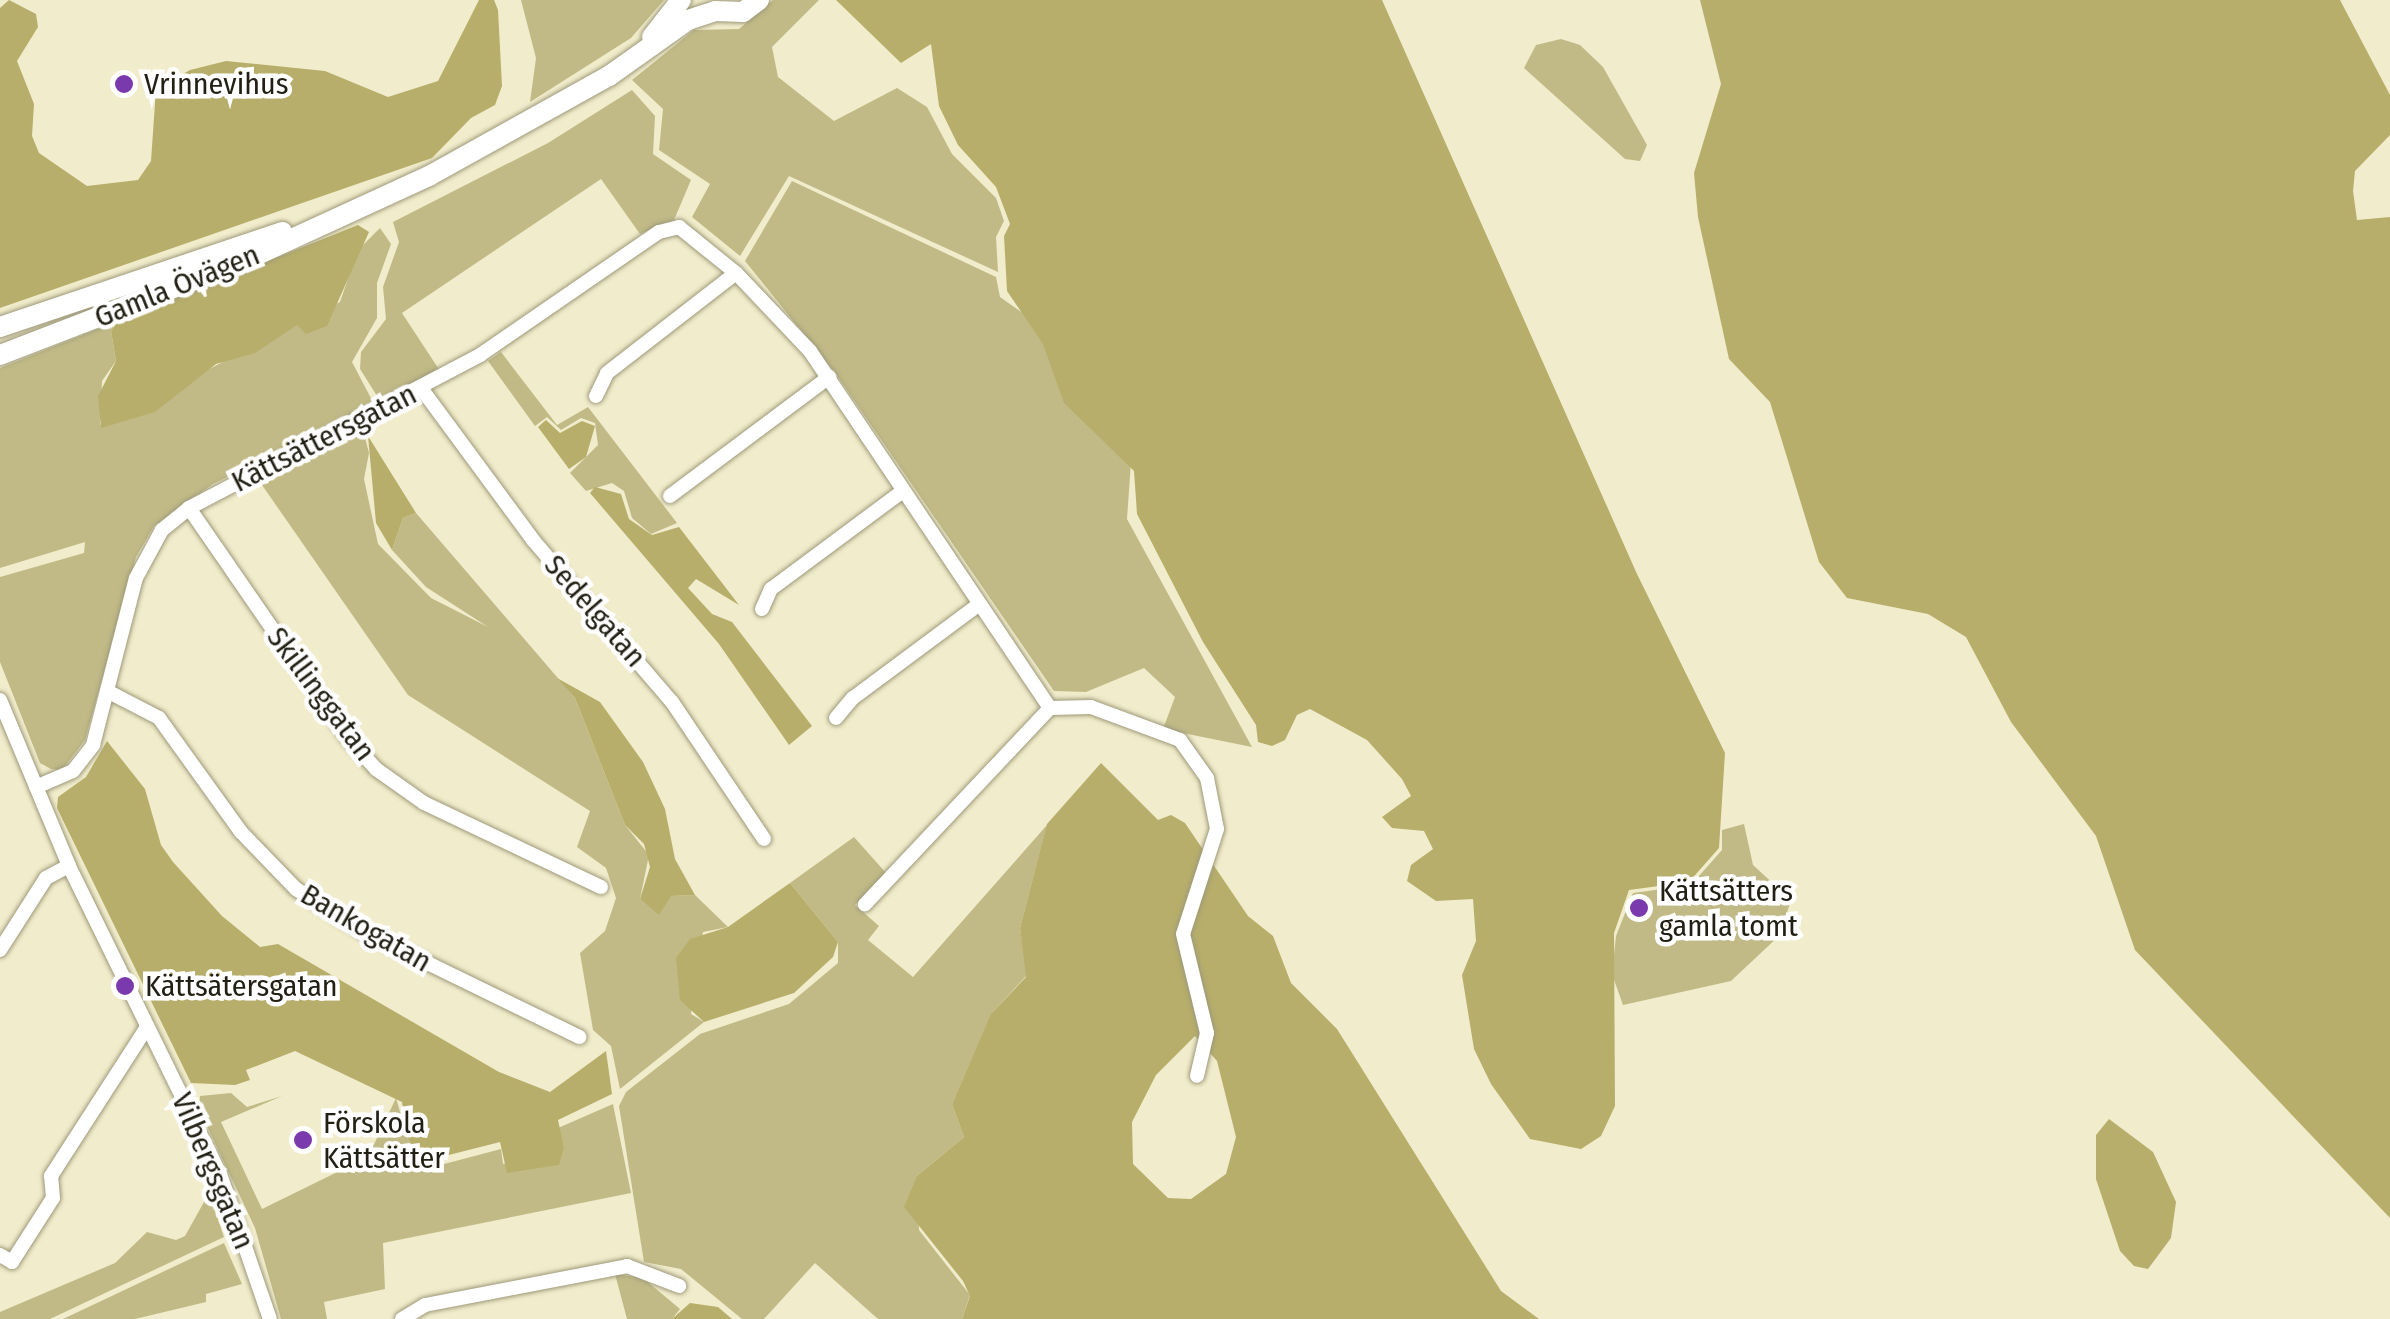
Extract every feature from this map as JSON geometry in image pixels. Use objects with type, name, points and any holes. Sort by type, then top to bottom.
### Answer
[{"type":"main road","name":"Gamla Övägen","points":[[630,60],[681,0]]},
{"type":"main road","name":"Gamla Övägen","points":[[0,356],[244,262],[475,153],[630,60],[709,5],[743,12],[759,0]]},
{"type":"main road","name":"Gamla Övägen","points":[[0,327],[351,211]]},
{"type":"street","name":"Kättsättersgatan","points":[[36,787],[86,759],[148,548],[189,508],[421,388],[669,227],[692,234],[736,273],[829,377],[1050,708]]},
{"type":"street","points":[[596,396],[607,373],[736,273]]},
{"type":"street","points":[[670,496],[829,377]]},
{"type":"street","name":"Sedelgatan","points":[[421,388],[533,540],[672,702],[764,839]]},
{"type":"street","points":[[762,609],[771,589],[903,491]]},
{"type":"street","name":"Skillinggatan","points":[[189,508],[346,736],[376,768],[436,810],[600,887]]},
{"type":"street","points":[[836,718],[853,698],[978,605]]},
{"type":"street","name":"Bankogatan","points":[[107,691],[160,718],[240,832],[296,889],[380,940],[579,1037]]},
{"type":"street","name":"Vilbergsgatan","points":[[0,700],[68,866],[220,1174],[270,1319]]},
{"type":"street","points":[[865,904],[1050,708],[1091,707],[1180,740],[1200,764],[1217,808],[1216,829],[1183,934],[1207,1034],[1197,1076]]},
{"type":"street","points":[[0,950],[46,878],[68,866]]},
{"type":"street","points":[[0,1255],[12,1262],[53,1198],[52,1176],[147,1027]]},
{"type":"street","points":[[402,1319],[425,1305],[627,1266],[680,1286]]},
{"type":"shaded area","points":[[9,0],[36,14],[38,27],[17,61],[34,104],[32,136],[39,153],[87,186],[138,180],[151,161],[156,89],[190,70],[226,61],[325,71],[388,97],[438,81],[479,0],[494,0],[498,10],[502,86],[495,105],[471,118],[432,158],[0,308],[0,8]]},
{"type":"shaded area","points":[[521,0],[664,0],[631,38],[530,102],[536,58]]},
{"type":"shaded area","points":[[773,0],[819,0],[772,47],[778,77],[834,121],[897,88],[927,107],[952,154],[996,198],[1004,221],[996,237],[998,272],[789,176],[740,256],[692,217],[710,184],[659,150],[663,109],[632,80],[694,30],[739,29]]},
{"type":"shaded area","points":[[836,0],[1382,0],[1637,574],[1725,753],[1719,848],[1689,882],[1629,890],[1614,933],[1615,1106],[1601,1136],[1581,1149],[1530,1139],[1491,1084],[1474,1049],[1462,975],[1476,941],[1473,899],[1436,901],[1407,881],[1411,865],[1433,849],[1424,831],[1392,828],[1382,817],[1411,796],[1402,779],[1367,740],[1310,709],[1297,715],[1285,740],[1272,746],[1258,742],[1256,725],[1203,642],[1137,514],[1134,471],[1064,403],[1043,344],[1007,291],[1004,236],[1010,224],[996,187],[958,145],[939,106],[931,44],[901,63]]},
{"type":"shaded area","points":[[1700,0],[2340,0],[2390,95],[2390,135],[2355,171],[2353,191],[2357,220],[2390,217],[2390,1218],[2135,950],[2096,836],[2011,722],[1966,637],[1928,614],[1847,598],[1819,562],[1770,402],[1729,359],[1698,217],[1694,173],[1721,84]]},
{"type":"shaded area","points":[[1561,39],[1580,45],[1603,67],[1647,145],[1640,161],[1625,159],[1524,68],[1536,45]]},
{"type":"shaded area","points":[[632,90],[655,116],[653,154],[691,180],[674,220],[640,234],[601,179],[402,313],[440,371],[379,399],[360,369],[361,352],[386,319],[383,287],[399,242],[393,222],[548,143]]},
{"type":"shaded area","points":[[792,181],[996,277],[1000,297],[1031,319],[1131,462],[1127,519],[1252,747],[1163,729],[1175,697],[1144,668],[1086,692],[1054,691],[836,374],[745,261]]},
{"type":"shaded area","points":[[358,225],[369,232],[327,326],[306,334],[297,325],[255,353],[216,364],[155,412],[101,428],[98,396],[116,361],[111,331],[118,321]]},
{"type":"shaded area","points":[[380,228],[391,244],[377,283],[377,318],[352,362],[374,404],[213,484],[154,526],[136,557],[85,740],[62,770],[40,763],[0,662],[0,577],[84,553],[85,542],[0,568],[0,368],[118,321],[111,331],[116,361],[102,381],[100,425],[340,302],[358,250]]},
{"type":"shaded area","points":[[501,352],[557,425],[588,407],[677,523],[651,534],[632,518],[624,491],[612,483],[586,491],[570,473],[598,445],[595,423],[581,418],[561,430],[547,417],[535,426],[488,361]]},
{"type":"shaded area","points":[[546,420],[560,433],[582,421],[595,426],[586,457],[569,469],[538,427]]},
{"type":"shaded area","points":[[363,430],[369,453],[364,479],[378,544],[431,598],[488,627],[426,587],[392,550],[403,518],[416,513],[575,698],[625,825],[649,855],[640,899],[659,914],[670,896],[695,895],[728,927],[703,932],[691,1014],[704,1022],[620,1089],[611,1046],[593,1030],[580,953],[605,931],[616,898],[606,868],[577,847],[590,811],[408,695],[262,485]]},
{"type":"shaded area","points":[[368,436],[416,513],[403,518],[392,550],[376,523]]},
{"type":"shaded area","points":[[595,487],[621,494],[629,519],[652,535],[679,527],[739,605],[696,579],[688,588],[712,614],[732,622],[812,726],[789,745],[719,644],[590,493]]},
{"type":"shaded area","points":[[557,678],[600,702],[643,762],[665,809],[675,859],[695,895],[671,896],[659,915],[640,899],[650,867],[644,844],[625,825],[575,698]]},
{"type":"shaded area","points":[[107,741],[145,789],[161,845],[173,862],[222,916],[260,947],[278,944],[499,1072],[550,1092],[606,1051],[612,1094],[558,1120],[564,1147],[559,1165],[507,1173],[500,1142],[425,1161],[408,1139],[402,1102],[295,1051],[246,1070],[250,1080],[235,1085],[191,1083],[57,808],[58,797],[86,777]]},
{"type":"shaded area","points":[[1101,763],[1158,820],[1171,815],[1185,823],[1248,916],[1273,936],[1291,983],[1337,1029],[1501,1291],[1539,1319],[962,1319],[970,1296],[963,1281],[904,1207],[917,1176],[964,1137],[952,1104],[991,1014],[1026,977],[1020,928],[1047,824]],"holes":[[[1195,1036],[1217,1061],[1236,1137],[1226,1174],[1191,1199],[1168,1198],[1133,1164],[1132,1122],[1156,1075]]]},
{"type":"shaded area","points":[[1744,824],[1753,865],[1791,900],[1780,935],[1731,981],[1623,1005],[1612,974],[1616,936],[1633,893],[1691,885],[1722,850],[1722,830]]},
{"type":"shaded area","points":[[1047,825],[1020,928],[1027,975],[992,1013],[952,1104],[964,1137],[917,1176],[919,1230],[970,1295],[962,1319],[878,1319],[815,1263],[764,1319],[742,1319],[681,1269],[644,1262],[619,1106],[626,1092],[700,1034],[789,1004],[838,963],[838,942],[790,883],[854,837],[886,873],[855,905],[879,926],[868,940],[913,977]]},
{"type":"shaded area","points":[[790,883],[838,942],[833,957],[794,993],[704,1022],[680,1000],[676,958],[690,939],[728,927]]},
{"type":"shaded area","points":[[231,1093],[247,1107],[282,1096],[221,1122],[262,1209],[368,1157],[396,1098],[408,1139],[429,1168],[501,1149],[503,1164],[564,1147],[558,1128],[613,1104],[631,1193],[383,1243],[385,1289],[324,1302],[327,1319],[281,1319],[255,1228],[199,1109],[200,1096]]},
{"type":"shaded area","points":[[2109,1119],[2153,1152],[2176,1202],[2171,1238],[2148,1269],[2134,1266],[2120,1251],[2096,1179],[2096,1135]]},
{"type":"shaded area","points":[[209,1193],[224,1237],[50,1319],[0,1319],[0,1312],[115,1263],[147,1232],[176,1240],[185,1236]]},
{"type":"shaded area","points":[[224,1243],[242,1284],[206,1294],[206,1302],[135,1319],[63,1319]]},
{"type":"shaded area","points":[[615,1274],[643,1278],[680,1309],[672,1319],[627,1319]]},
{"type":"shaded area","points":[[690,1303],[718,1307],[732,1319],[672,1319]]},
{"type":"place","name":"Vrinnevihus","points":[[124,84]]},
{"type":"place","name":"Kättsätters gamla tomt","points":[[1639,908]]},
{"type":"place","name":"Kättsätersgatan","points":[[125,986]]},
{"type":"place","name":"Förskola Kättsätter","points":[[303,1140]]}]
